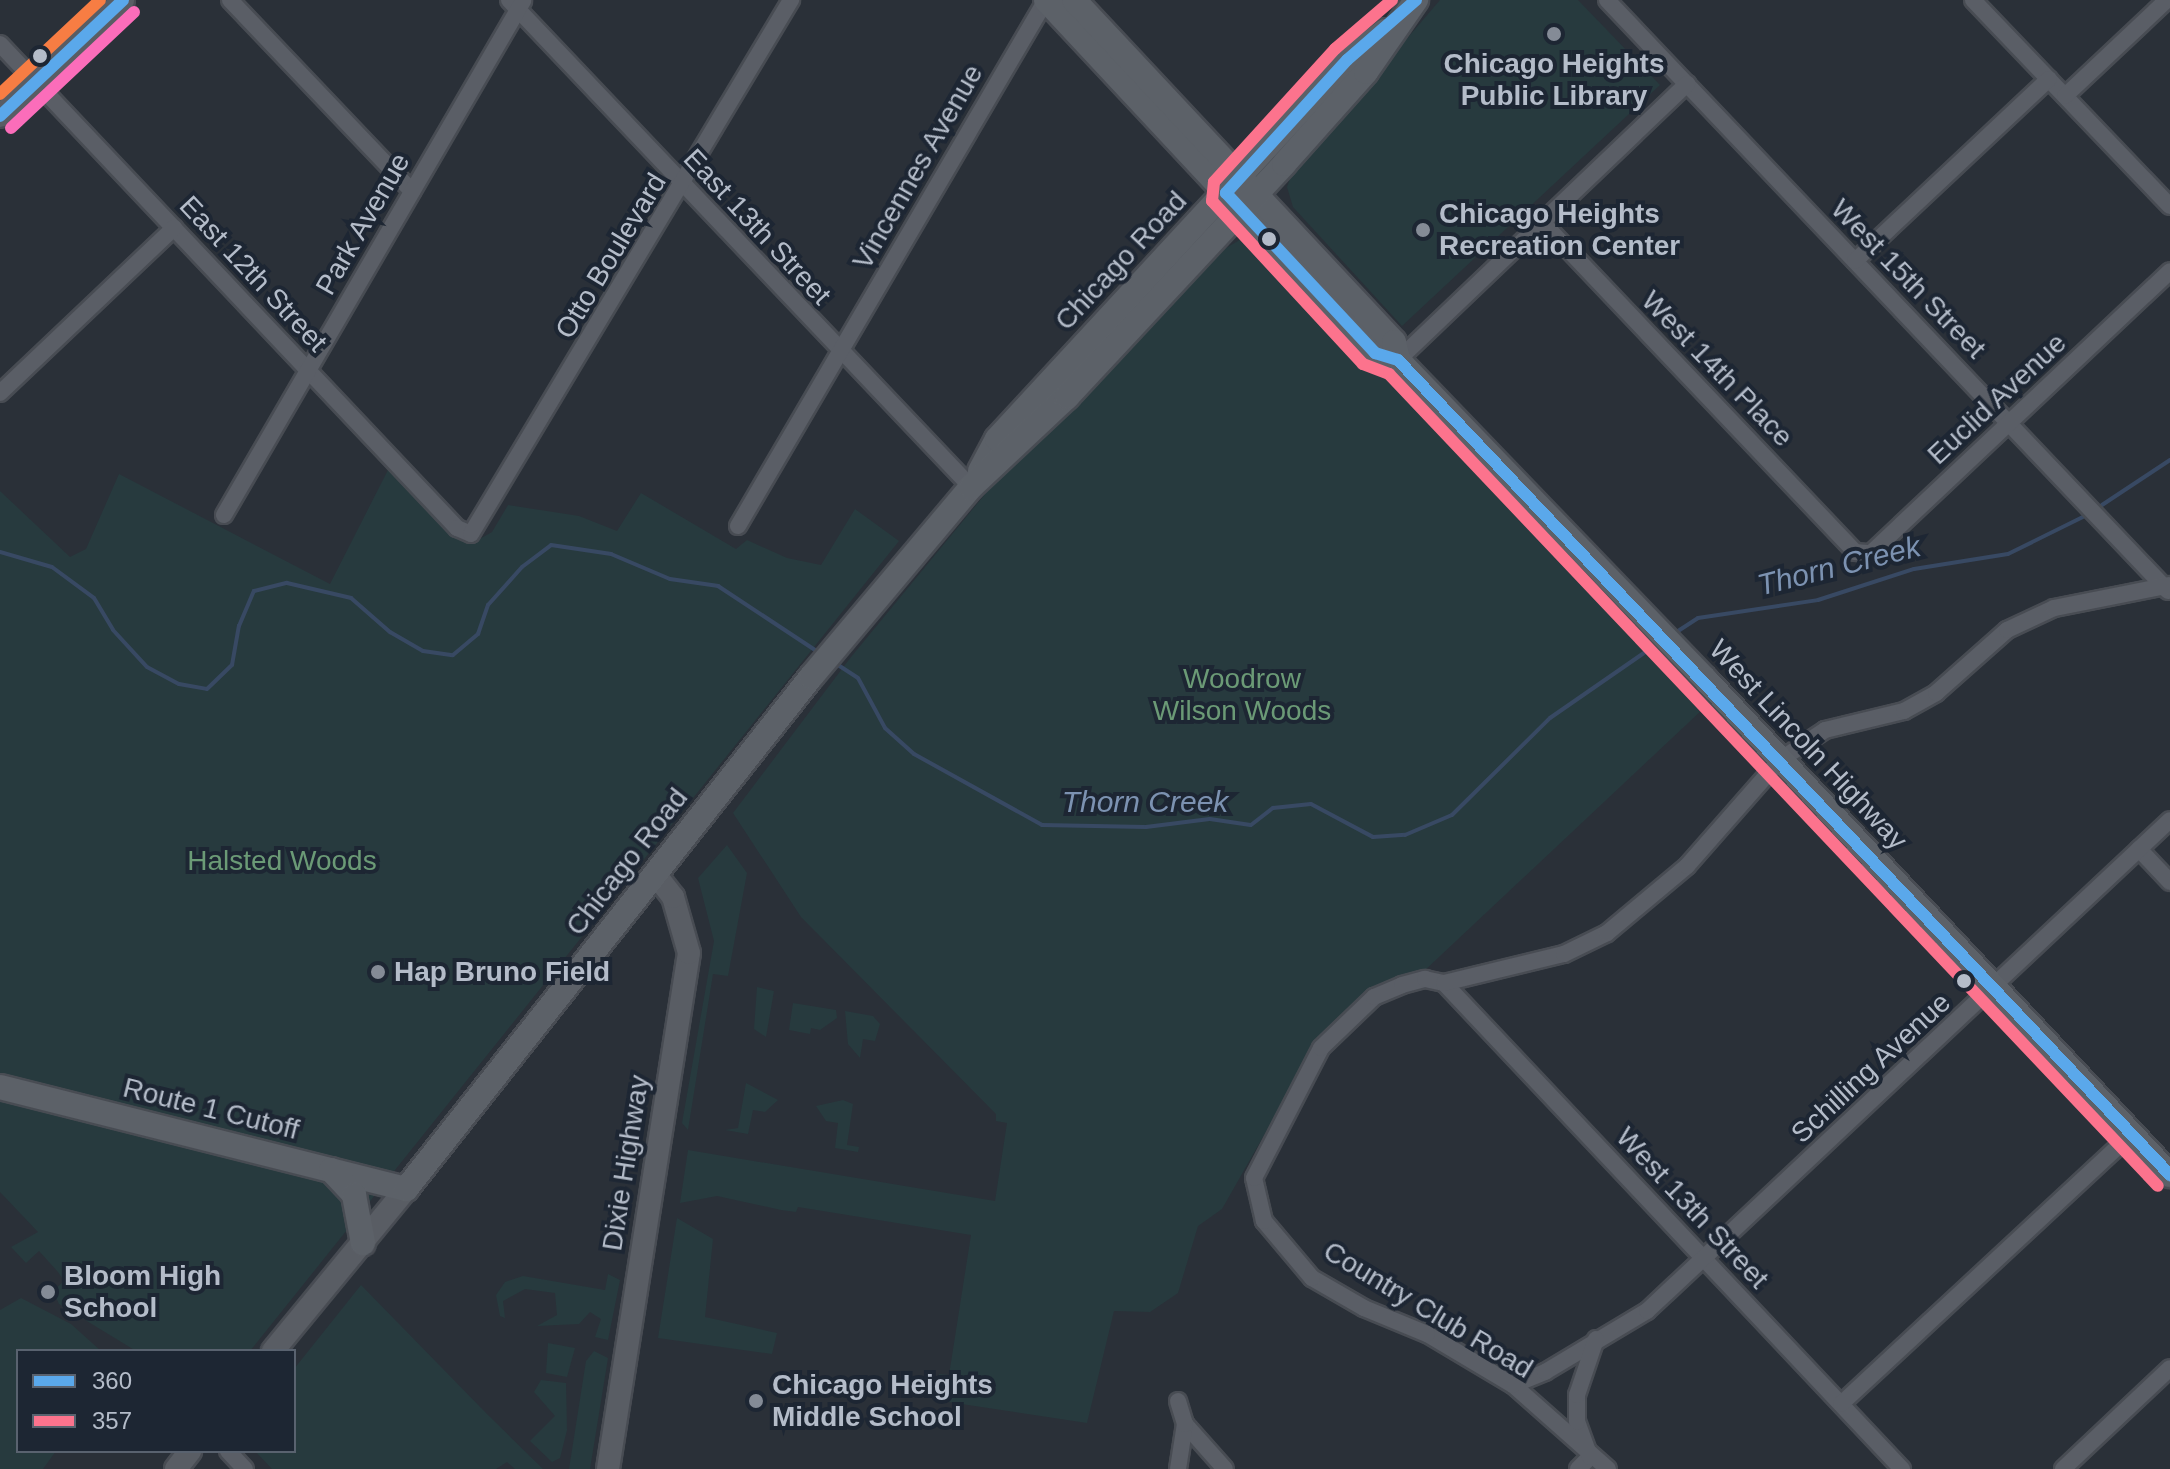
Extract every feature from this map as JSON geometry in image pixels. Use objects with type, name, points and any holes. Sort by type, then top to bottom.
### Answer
[{"type":"main road","points":[[0,116],[123,0]]},
{"type":"main road","points":[[1046,0],[1241,193]]},
{"type":"main road","points":[[1074,0],[1241,193]]},
{"type":"main road","name":"Chicago Road","points":[[275,1349],[363,1243],[811,677],[971,487],[997,439],[1241,193],[1347,60],[1398,21],[1416,0]]},
{"type":"main road","name":"West Lincoln Highway","points":[[1241,193],[1375,353],[1398,360],[1656,628],[2170,1175]]},
{"type":"main road","name":"Dixie Highway","points":[[608,1469],[689,953],[677,906],[656,875]]},
{"type":"main road","name":"Route 1 Cutoff","points":[[0,1087],[406,1189]]},
{"type":"main road","points":[[331,1170],[354,1195],[363,1243]]},
{"type":"main road","points":[[176,1469],[188,1453]]},
{"type":"street","points":[[230,0],[412,191]]},
{"type":"street","name":"Otto Boulevard","points":[[471,534],[683,187],[791,0]]},
{"type":"street","name":"Vincennes Avenue","points":[[738,526],[1046,0]]},
{"type":"street","name":"West 15th Street","points":[[1607,0],[2168,588]]},
{"type":"street","points":[[1973,0],[2170,206]]},
{"type":"street","name":"Park Avenue","points":[[224,515],[517,3]]},
{"type":"street","name":"East 13th Street","points":[[517,3],[683,187],[971,487]]},
{"type":"street","points":[[2065,96],[2164,5]]},
{"type":"street","name":"East 12th Street","points":[[0,44],[457,528],[471,534]]},
{"type":"street","points":[[1855,261],[2049,79]]},
{"type":"street","points":[[1398,360],[1687,84]]},
{"type":"street","name":"West 14th Place","points":[[1542,222],[1855,552]]},
{"type":"street","points":[[0,393],[174,228]]},
{"type":"street","name":"Euclid Avenue","points":[[1855,552],[1871,553],[2170,271]]},
{"type":"street","points":[[1444,983],[1564,954],[1607,933],[1687,866],[1780,760],[1825,730],[1904,711],[1936,693],[2007,630],[2054,608],[2168,588]]},
{"type":"street","name":"Schilling Avenue","points":[[1513,1385],[1545,1372],[1647,1311],[1995,988],[2170,820]]},
{"type":"street","points":[[2139,849],[2170,882]]},
{"type":"street","name":"Country Club Road","points":[[1444,983],[1425,979],[1374,997],[1321,1048],[1254,1178],[1264,1221],[1312,1278],[1364,1308],[1427,1334],[1513,1385],[1584,1463],[1608,1469]]},
{"type":"street","name":"West 13th Street","points":[[1444,983],[1902,1469]]},
{"type":"street","points":[[1841,1404],[2132,1134]]},
{"type":"street","points":[[1584,1463],[1577,1422],[1577,1395],[1596,1339]]},
{"type":"street","points":[[2063,1469],[2170,1368]]},
{"type":"street","points":[[1178,1401],[1185,1424],[1225,1469]]},
{"type":"street","points":[[1178,1469],[1185,1424]]},
{"type":"street","points":[[230,1453],[245,1469]]},
{"type":"green space","points":[[1440,0],[1578,0],[1660,85],[1402,326],[1293,207],[1287,187],[1292,173]]},
{"type":"green space","name":"Woodrow Wilson Woods","points":[[1245,237],[1263,243],[1703,709],[1422,973],[1401,978],[1306,1061],[1222,1209],[1198,1226],[1178,1293],[1150,1312],[1114,1311],[1087,1423],[935,1400],[939,1374],[949,1375],[971,1235],[798,1207],[796,1212],[781,1210],[717,1196],[680,1203],[688,1150],[995,1201],[1007,1123],[996,1121],[996,1114],[801,917],[733,813],[851,657],[986,493],[1226,248]]},
{"type":"green space","name":"Halsted Woods","points":[[389,468],[451,534],[476,541],[492,532],[508,505],[579,516],[617,531],[641,493],[736,549],[747,540],[787,558],[821,565],[855,509],[899,541],[252,1349],[133,1349],[59,1304],[53,1291],[64,1281],[58,1272],[39,1251],[26,1263],[11,1247],[38,1232],[0,1192],[0,491],[70,557],[86,549],[119,474],[330,584]]},
{"type":"green space","points":[[727,845],[747,873],[728,976],[713,974],[688,1130],[682,1123],[714,941],[698,878]]},
{"type":"green space","points":[[757,987],[774,991],[766,1037],[754,1029]]},
{"type":"green space","points":[[793,1003],[836,1010],[837,1018],[820,1030],[811,1028],[810,1034],[789,1030]]},
{"type":"green space","points":[[845,1011],[873,1016],[880,1024],[875,1041],[863,1039],[860,1058],[848,1044]]},
{"type":"green space","points":[[746,1083],[778,1100],[765,1112],[753,1110],[748,1134],[725,1130],[738,1128]]},
{"type":"green space","points":[[843,1100],[853,1104],[847,1145],[859,1147],[858,1152],[835,1148],[838,1123],[826,1121],[816,1106]]},
{"type":"green space","points":[[677,1218],[713,1239],[705,1317],[777,1333],[772,1354],[658,1338]]},
{"type":"green space","points":[[608,1274],[620,1280],[608,1340],[595,1337],[601,1319],[590,1312],[579,1324],[537,1326],[557,1315],[555,1293],[525,1289],[503,1301],[505,1318],[500,1316],[496,1295],[505,1282],[523,1276],[605,1290]]},
{"type":"green space","points":[[361,1285],[543,1469],[515,1469],[507,1462],[496,1469],[272,1469],[257,1453],[296,1453],[296,1366]]},
{"type":"green space","points":[[21,1298],[71,1324],[99,1349],[16,1349],[16,1453],[55,1453],[43,1469],[0,1469],[0,1310]]},
{"type":"green space","points":[[548,1343],[575,1348],[567,1377],[546,1373]]},
{"type":"green space","points":[[594,1351],[608,1358],[590,1469],[569,1469],[586,1361]]},
{"type":"green space","points":[[541,1380],[566,1383],[567,1430],[560,1458],[552,1462],[530,1441],[555,1416],[534,1392]]},
{"type":"waterway","name":"Thorn Creek","points":[[2102,505],[2170,460]]},
{"type":"waterway","name":"Thorn Creek","points":[[1675,633],[1698,618],[1818,600],[1914,569],[2008,554],[2083,517]]},
{"type":"waterway","name":"Thorn Creek","points":[[0,552],[52,567],[94,598],[113,630],[147,667],[179,684],[207,689],[232,665],[239,626],[254,591],[287,583],[351,598],[390,632],[423,651],[453,655],[478,634],[488,605],[522,567],[551,545],[611,554],[670,579],[718,586],[821,654]]},
{"type":"waterway","name":"Thorn Creek","points":[[835,663],[858,678],[885,728],[914,754],[1042,825],[1146,827],[1210,819],[1251,825],[1273,808],[1311,804],[1373,837],[1405,835],[1452,815],[1550,718],[1657,644]]},
{"type":"transit line","points":[[0,94],[100,0]]},
{"type":"transit line","name":"360","points":[[0,116],[123,0]]},
{"type":"transit line","name":"357","points":[[1392,0],[1335,49],[1214,182],[1212,201],[1363,364],[1389,374],[2158,1186]]},
{"type":"transit line","name":"360","points":[[1416,0],[1347,60],[1226,193],[1375,353],[1398,360],[2170,1175]]},
{"type":"transit line","points":[[11,128],[134,12]]},
{"type":"place","name":"Chicago Heights Public Library","points":[[1554,34]]},
{"type":"place","name":"Chicago Heights Recreation Center","points":[[1423,230]]},
{"type":"place","name":"Hap Bruno Field","points":[[378,972]]},
{"type":"place","name":"Bloom High School","points":[[48,1292]]},
{"type":"place","name":"Chicago Heights Middle School","points":[[756,1401]]}]
